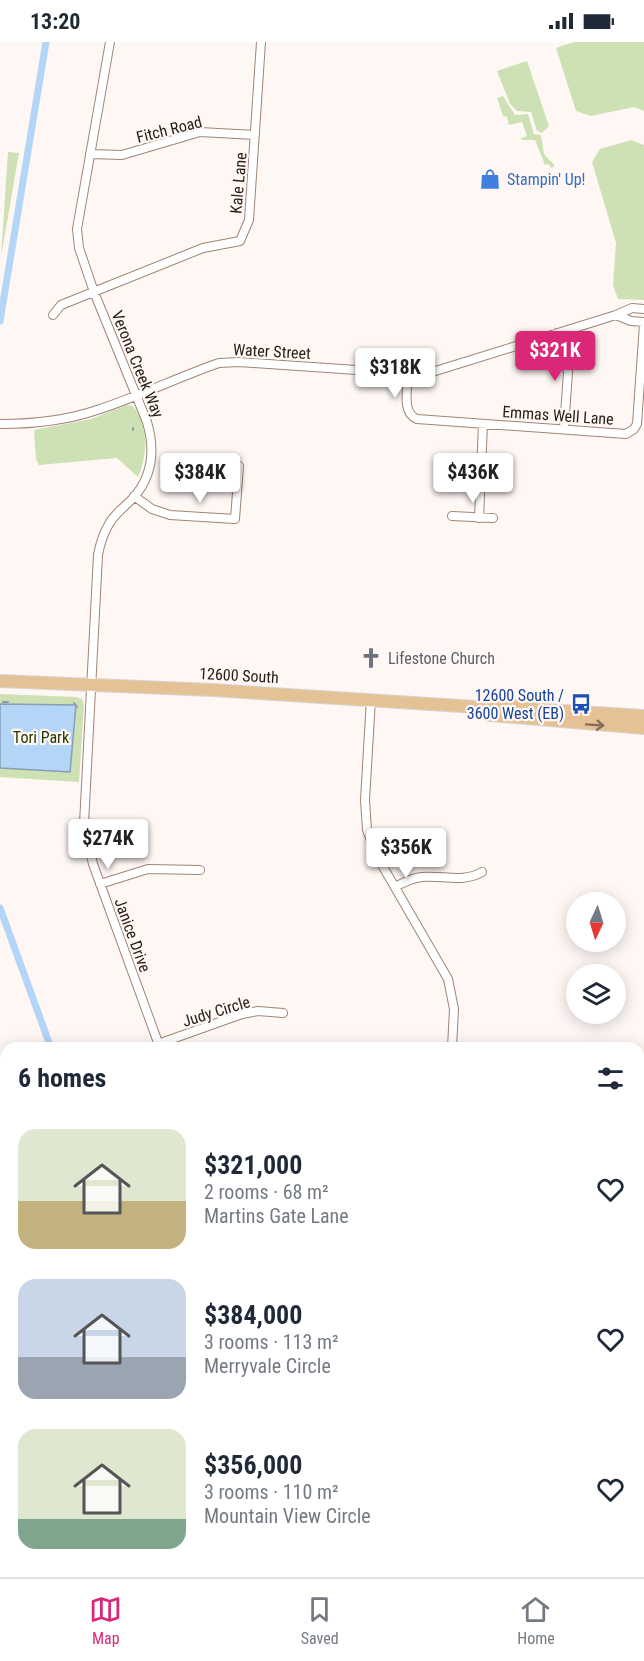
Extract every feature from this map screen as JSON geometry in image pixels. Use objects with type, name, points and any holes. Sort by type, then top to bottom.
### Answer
[{"type":"main road","name":"12600 South","points":[[0,681],[213,690],[476,707],[490,703],[548,710],[644,716]]},
{"type":"main road","name":"12600 South","points":[[476,707],[489,715],[644,728]]},
{"type":"street","name":"Verona Creek Way","points":[[92,685],[98,555],[101,539],[114,517],[134,496],[149,471],[153,455],[152,438],[94,292],[79,248],[77,229],[110,42]]},
{"type":"street","name":"Kale Lane","points":[[94,292],[203,248],[240,241],[249,220],[261,42]]},
{"type":"street","name":"Fitch Road","points":[[90,154],[122,155],[200,132],[255,135]]},
{"type":"street","points":[[53,315],[61,304],[94,292]]},
{"type":"street","name":"Water Street","points":[[0,424],[29,424],[96,410],[219,363],[239,362],[429,373],[632,308],[644,309]]},
{"type":"street","points":[[616,315],[644,323]]},
{"type":"street","name":"Emmas Well Lane","points":[[408,373],[407,406],[410,416],[420,419],[623,434],[634,429],[637,421],[644,323]]},
{"type":"street","points":[[557,333],[568,367],[564,429]]},
{"type":"street","points":[[479,518],[483,424]]},
{"type":"street","points":[[134,496],[152,508],[170,515],[235,519],[239,466]]},
{"type":"street","points":[[452,516],[493,518]]},
{"type":"street","name":"Janice Drive","points":[[92,685],[84,813],[87,844],[158,1042]]},
{"type":"street","points":[[372,699],[366,820],[373,849],[448,979],[454,1009],[452,1042]]},
{"type":"street","points":[[100,884],[148,869],[200,870]]},
{"type":"street","points":[[395,886],[418,877],[463,878],[473,877],[482,872]]},
{"type":"street","name":"Judy Circle","points":[[169,1042],[242,1014],[258,1011],[283,1013]]},
{"type":"green space","points":[[574,42],[644,42],[644,111],[634,107],[591,116],[576,111],[556,48]]},
{"type":"green space","points":[[527,61],[549,126],[542,133],[537,131],[531,112],[517,111],[510,104],[497,71]]},
{"type":"green space","points":[[503,96],[515,115],[528,114],[534,134],[541,135],[544,154],[555,166],[551,168],[549,164],[545,165],[535,140],[522,140],[521,138],[527,136],[522,122],[509,125],[507,117],[503,116],[497,98]]},
{"type":"green space","points":[[631,140],[644,145],[644,300],[618,299],[613,285],[616,243],[592,162],[600,149]]},
{"type":"green space","points":[[8,152],[19,153],[1,257]]},
{"type":"green space","points":[[127,405],[133,406],[144,432],[144,459],[138,477],[117,458],[39,465],[36,459],[34,430],[91,419]]},
{"type":"green space","name":"Tori Park","points":[[0,694],[82,699],[84,705],[79,782],[0,777]]},
{"type":"water","name":"Tori Park","points":[[0,704],[76,705],[70,772],[0,768]]},
{"type":"waterway","points":[[0,321],[46,42]]},
{"type":"waterway","points":[[3,702],[8,702]]},
{"type":"waterway","points":[[74,703],[77,707]]},
{"type":"waterway","points":[[0,908],[49,1042]]},
{"type":"place","name":"Stampin' Up!","points":[[490,179]]},
{"type":"place","name":"Lifestone Church","points":[[371,658]]},
{"type":"place","name":"12600 South / 3600 West (EB)","points":[[581,704]]}]
